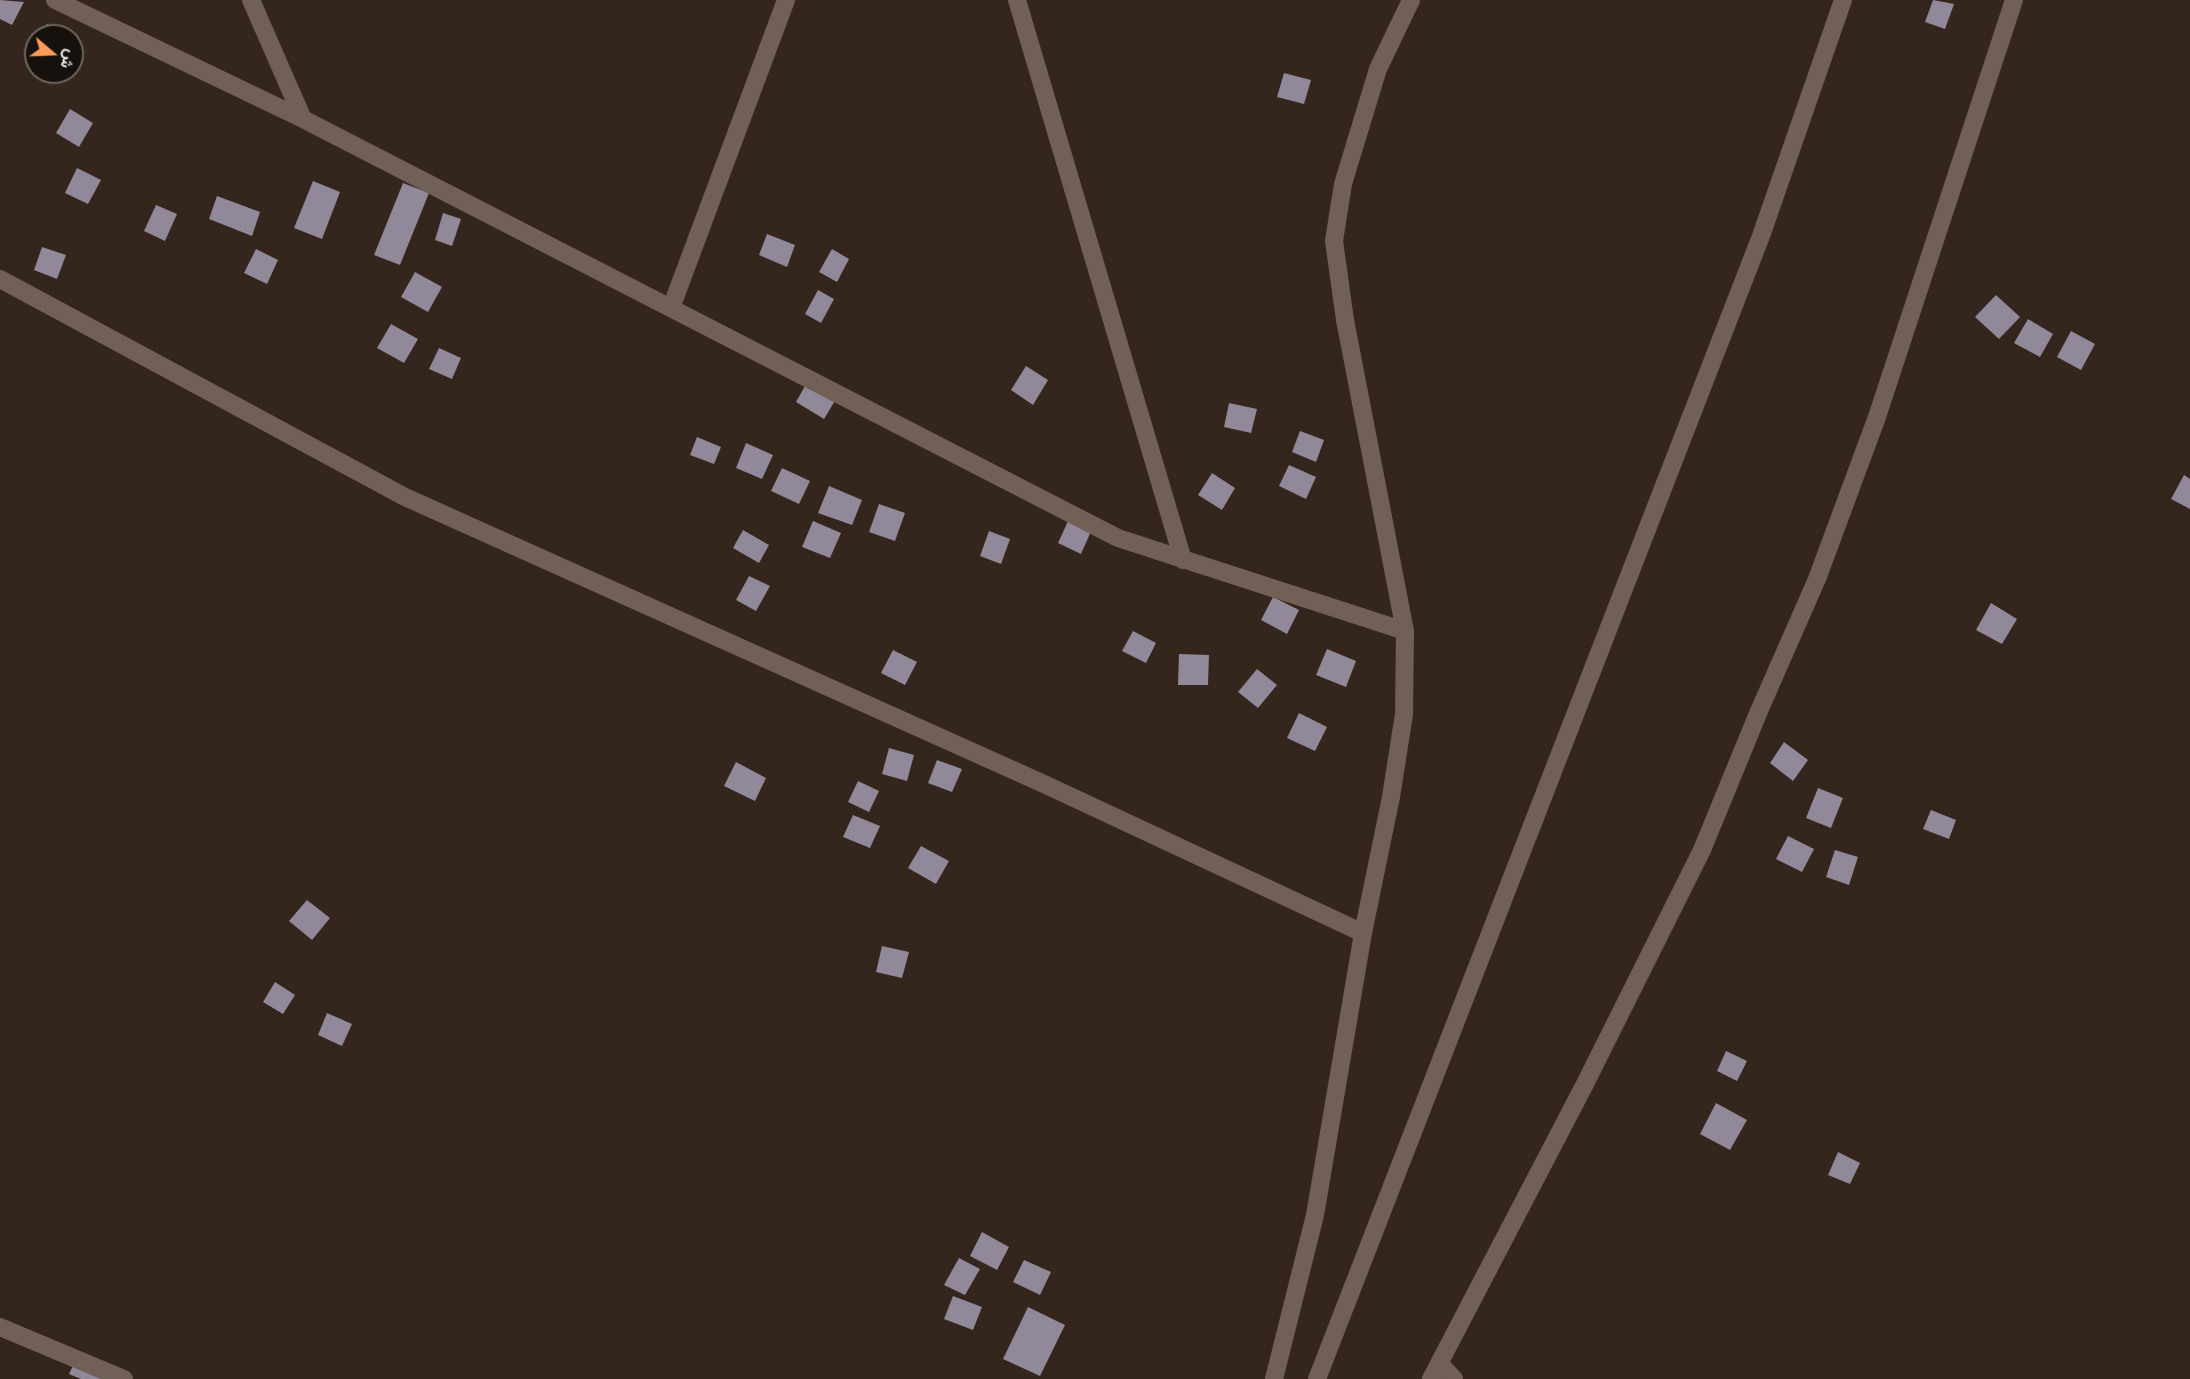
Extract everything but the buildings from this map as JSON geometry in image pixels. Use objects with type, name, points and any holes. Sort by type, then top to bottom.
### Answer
[{"type":"street","points":[[55,0],[303,119],[1119,538],[1405,631]]},
{"type":"street","points":[[251,0],[303,119]]},
{"type":"street","points":[[671,308],[786,0]]},
{"type":"street","points":[[1017,0],[1183,560]]},
{"type":"street","points":[[1274,1379],[1315,1215],[1363,933],[1391,797],[1404,714],[1405,631],[1345,320],[1334,241],[1343,184],[1378,69],[1411,0]]},
{"type":"street","points":[[1317,1379],[1761,236],[1843,0]]},
{"type":"street","points":[[1454,1379],[1436,1371],[1585,1084],[1702,850],[1759,711],[1817,579],[1876,417],[2014,0]]},
{"type":"street","points":[[0,279],[405,497],[1033,780],[1363,933]]},
{"type":"street","points":[[0,1327],[124,1379]]}]
